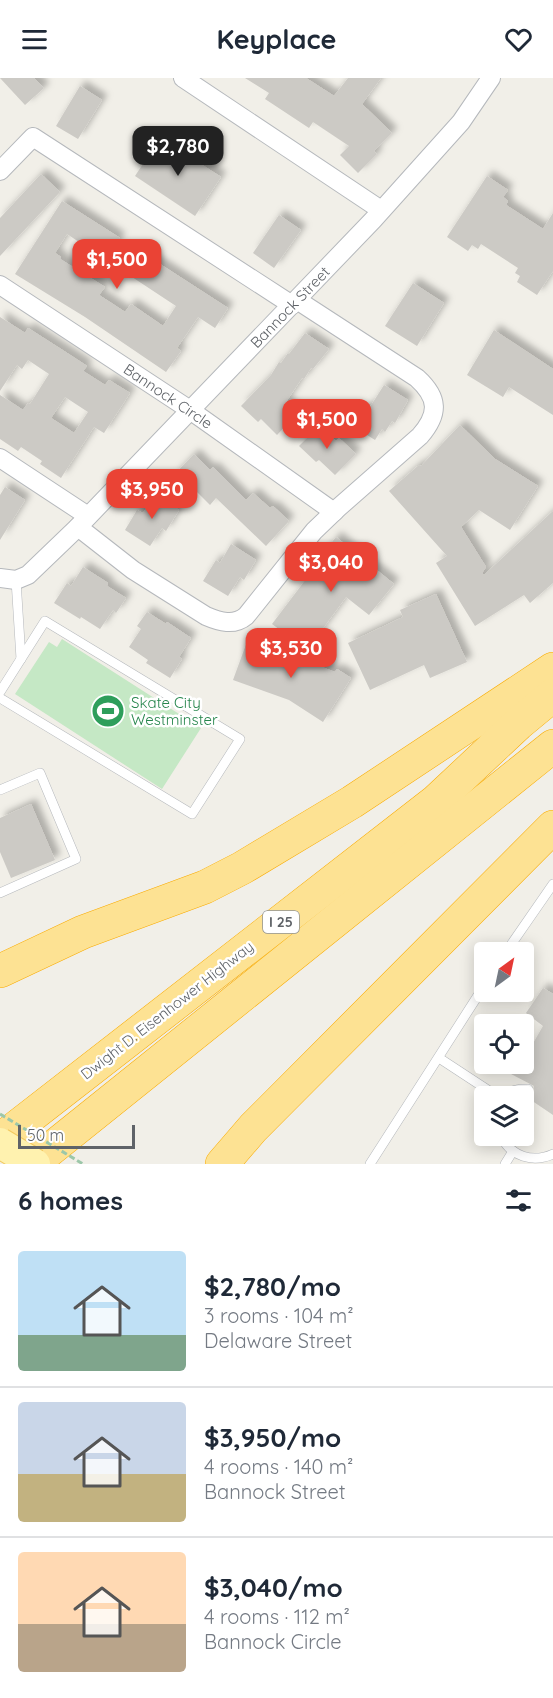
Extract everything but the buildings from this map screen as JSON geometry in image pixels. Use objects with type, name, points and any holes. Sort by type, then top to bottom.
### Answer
[{"type":"highway","points":[[0,971],[83,932],[205,886],[242,868],[352,802],[553,669]]},
{"type":"highway","name":"Dwight D. Eisenhower Highway","points":[[0,1141],[436,801],[518,724],[553,695]]},
{"type":"highway","points":[[0,1155],[392,852],[553,720]]},
{"type":"highway","points":[[33,1164],[553,746]]},
{"type":"highway","points":[[50,1164],[553,770]]},
{"type":"highway","points":[[225,1163],[254,1128],[553,827]]},
{"type":"main road","points":[[0,1141],[33,1164]]},
{"type":"street","points":[[183,78],[381,210]]},
{"type":"street","name":"Bannock Street","points":[[8,579],[28,575],[294,303],[461,122],[491,78]]},
{"type":"street","points":[[0,171],[33,137],[294,303],[417,378],[425,386],[434,402],[434,416],[420,436],[334,512],[315,531],[246,616],[234,622],[219,621],[191,607],[134,570],[83,521],[0,459]]},
{"type":"street","name":"Bannock Circle","points":[[0,285],[190,410],[334,512]]},
{"type":"lane","points":[[8,579],[21,659]]},
{"type":"lane","points":[[0,692],[45,621],[240,739],[192,814],[0,698]]},
{"type":"lane","points":[[0,790],[40,773],[76,859],[0,892]]},
{"type":"lane","points":[[513,942],[553,884]]},
{"type":"lane","points":[[370,1164],[474,1002]]},
{"type":"lane","points":[[439,1058],[482,1086]]},
{"type":"lane","points":[[508,1146],[527,1158],[543,1158],[553,1154]]},
{"type":"lane","points":[[505,1164],[513,1151]]},
{"type":"lane","points":[[550,1164],[553,1159]]},
{"type":"path","points":[[0,1114],[83,1164]]},
{"type":"green space","name":"Skate City Westminster","points":[[62,639],[201,728],[162,789],[15,694],[49,642],[57,647]]},
{"type":"place","name":"Skate City Westminster","points":[[108,711]]}]
